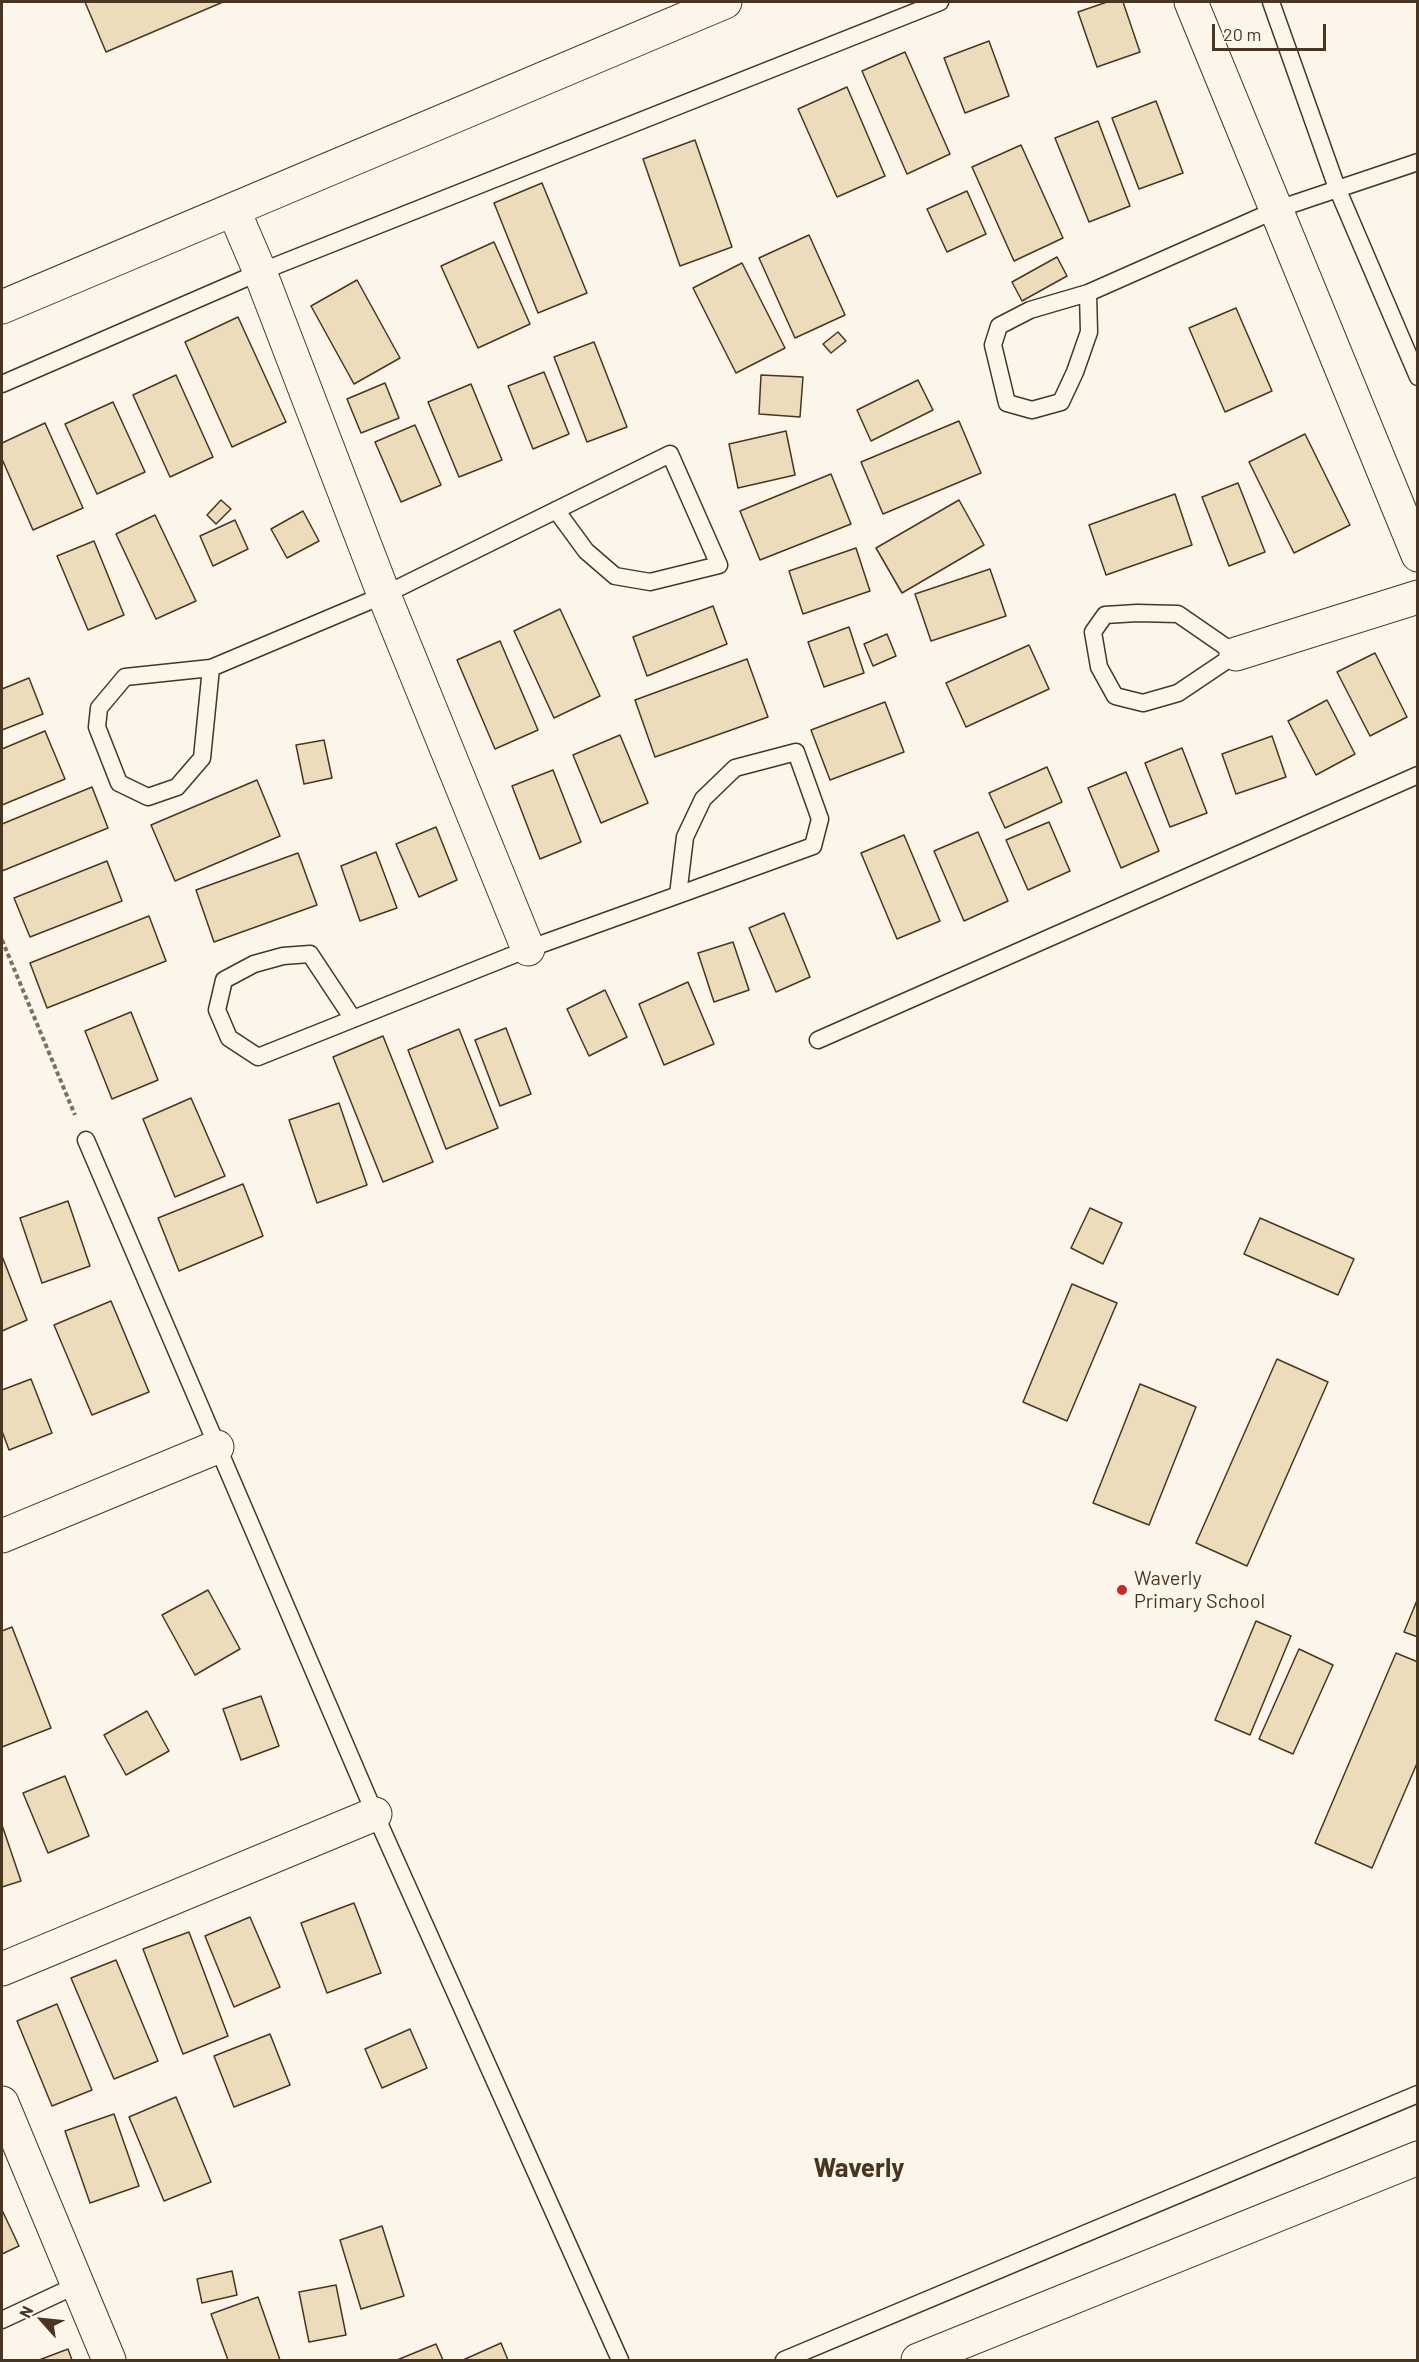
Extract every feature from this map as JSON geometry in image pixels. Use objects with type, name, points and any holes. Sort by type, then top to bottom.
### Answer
[{"type":"street","points":[[2,307],[725,2]]},
{"type":"street","points":[[1191,2],[1278,209],[1418,555]]},
{"type":"street","points":[[234,211],[260,272],[384,595],[528,949]]},
{"type":"street","points":[[1236,654],[1418,597]]},
{"type":"street","points":[[2,1536],[216,1447]]},
{"type":"street","points":[[2,1969],[375,1814]]},
{"type":"street","points":[[2,2103],[108,2361]]},
{"type":"street","points":[[918,2361],[1418,2158]]},
{"type":"lane","points":[[2,384],[260,272],[940,2]]},
{"type":"lane","points":[[1271,2],[1337,188],[1418,377]]},
{"type":"lane","points":[[1088,293],[1089,332],[1061,402],[1032,410],[1007,403],[993,345],[999,326],[1030,310],[1088,293],[1278,209],[1418,162]]},
{"type":"lane","points":[[212,668],[202,758],[177,787],[148,797],[119,783],[97,727],[99,708],[125,676],[212,668],[384,595],[556,510],[670,454],[719,565],[650,582],[615,576],[585,551],[556,510]]},
{"type":"lane","points":[[1178,614],[1236,654],[1178,693],[1143,703],[1115,696],[1099,667],[1093,632],[1105,615],[1178,614]]},
{"type":"lane","points":[[353,1019],[310,954],[283,956],[254,964],[224,980],[217,1010],[229,1038],[258,1057],[353,1019],[528,949],[678,895],[813,846],[820,819],[796,752],[735,768],[703,799],[685,837],[678,895]]},
{"type":"lane","points":[[818,1040],[1418,775]]},
{"type":"lane","points":[[86,1140],[375,1814],[620,2361]]},
{"type":"lane","points":[[784,2361],[1418,2094]]},
{"type":"lane","points":[[2,2320],[78,2284]]},
{"type":"path","points":[[2,939],[86,1140]]},
{"type":"building","points":[[85,2],[223,2],[106,52]]},
{"type":"building","points":[[1107,2],[1123,2],[1140,52],[1097,67],[1078,12]]},
{"type":"building","points":[[989,41],[1009,96],[965,113],[944,58]]},
{"type":"building","points":[[905,52],[950,154],[907,174],[862,71]]},
{"type":"building","points":[[847,87],[885,176],[837,197],[798,109]]},
{"type":"building","points":[[1156,101],[1183,173],[1139,189],[1112,118]]},
{"type":"building","points":[[1098,121],[1130,206],[1089,222],[1055,138]]},
{"type":"building","points":[[695,140],[732,247],[680,266],[643,159]]},
{"type":"building","points":[[1021,145],[1063,238],[1014,261],[972,167]]},
{"type":"building","points":[[542,183],[587,293],[538,313],[494,203]]},
{"type":"building","points":[[967,191],[986,234],[947,252],[927,209]]},
{"type":"building","points":[[809,235],[845,315],[795,338],[759,258]]},
{"type":"building","points":[[494,242],[530,324],[478,348],[441,266]]},
{"type":"building","points":[[1057,257],[1067,276],[1022,301],[1012,282]]},
{"type":"building","points":[[742,263],[785,348],[736,373],[693,288]]},
{"type":"building","points":[[357,280],[400,358],[354,384],[311,306]]},
{"type":"building","points":[[1236,308],[1272,391],[1225,412],[1189,328]]},
{"type":"building","points":[[238,317],[286,422],[232,447],[185,342]]},
{"type":"building","points":[[838,332],[846,341],[831,353],[823,344]]},
{"type":"building","points":[[594,342],[627,427],[587,442],[554,357]]},
{"type":"building","points":[[544,372],[569,434],[533,449],[508,386]]},
{"type":"building","points":[[176,375],[213,457],[170,477],[133,395]]},
{"type":"building","points":[[761,375],[803,377],[800,417],[759,414]]},
{"type":"building","points":[[918,380],[933,410],[871,441],[857,410]]},
{"type":"building","points":[[385,383],[399,418],[361,433],[347,399]]},
{"type":"building","points":[[471,384],[502,460],[459,477],[428,402]]},
{"type":"building","points":[[113,402],[145,472],[97,494],[65,424]]},
{"type":"building","points":[[959,421],[981,473],[883,514],[861,462]]},
{"type":"building","points":[[45,423],[83,508],[33,530],[2,459],[2,443]]},
{"type":"building","points":[[415,425],[441,485],[401,502],[375,442]]},
{"type":"building","points":[[786,431],[795,475],[738,488],[729,444]]},
{"type":"building","points":[[1305,434],[1350,525],[1294,553],[1249,462]]},
{"type":"building","points":[[831,474],[851,524],[760,560],[740,511]]},
{"type":"building","points":[[1238,483],[1265,552],[1229,566],[1202,497]]},
{"type":"building","points":[[1175,494],[1192,545],[1106,575],[1089,525]]},
{"type":"building","points":[[221,500],[231,509],[216,524],[207,515]]},
{"type":"building","points":[[959,500],[984,545],[902,593],[876,548]]},
{"type":"building","points":[[303,511],[319,541],[287,558],[271,529]]},
{"type":"building","points":[[155,515],[196,601],[156,619],[116,534]]},
{"type":"building","points":[[235,520],[248,549],[213,566],[200,536]]},
{"type":"building","points":[[94,541],[124,615],[88,630],[57,556]]},
{"type":"building","points":[[856,548],[870,591],[803,614],[789,571]]},
{"type":"building","points":[[990,569],[1006,616],[931,641],[915,594]]},
{"type":"building","points":[[713,606],[727,644],[647,676],[633,637]]},
{"type":"building","points":[[560,609],[600,696],[554,718],[514,631]]},
{"type":"building","points":[[849,627],[864,673],[824,687],[808,642]]},
{"type":"building","points":[[887,634],[896,656],[873,666],[864,644]]},
{"type":"building","points":[[500,641],[538,730],[495,749],[457,660]]},
{"type":"building","points":[[1029,645],[1049,689],[966,727],[946,683]]},
{"type":"building","points":[[1375,653],[1407,717],[1370,736],[1337,672]]},
{"type":"building","points":[[747,659],[768,717],[655,757],[635,700]]},
{"type":"building","points":[[29,678],[43,714],[2,730],[2,689]]},
{"type":"building","points":[[1327,700],[1355,754],[1316,775],[1288,721]]},
{"type":"building","points":[[885,702],[904,752],[830,780],[811,730]]},
{"type":"building","points":[[45,731],[65,779],[2,805],[2,749]]},
{"type":"building","points":[[620,735],[648,803],[601,823],[573,755]]},
{"type":"building","points":[[1272,736],[1286,777],[1236,794],[1222,754]]},
{"type":"building","points":[[324,740],[332,778],[304,784],[296,745]]},
{"type":"building","points":[[1182,748],[1207,813],[1170,827],[1145,763]]},
{"type":"building","points":[[1047,767],[1062,802],[1005,828],[989,793]]},
{"type":"building","points":[[553,770],[581,842],[540,859],[512,786]]},
{"type":"building","points":[[1126,772],[1159,851],[1121,868],[1088,788]]},
{"type":"building","points":[[257,780],[280,836],[175,881],[151,825]]},
{"type":"building","points":[[92,787],[108,828],[2,871],[2,824]]},
{"type":"building","points":[[1049,822],[1070,871],[1028,890],[1006,840]]},
{"type":"building","points":[[436,827],[457,880],[419,897],[396,844]]},
{"type":"building","points":[[978,832],[1008,901],[964,921],[934,851]]},
{"type":"building","points":[[904,835],[940,921],[897,939],[861,853]]},
{"type":"building","points":[[376,852],[397,908],[360,921],[341,866]]},
{"type":"building","points":[[298,853],[317,905],[214,942],[196,890]]},
{"type":"building","points":[[107,861],[122,901],[30,937],[14,898]]},
{"type":"building","points":[[784,913],[810,977],[776,992],[749,928]]},
{"type":"building","points":[[149,916],[166,961],[47,1008],[30,963]]},
{"type":"building","points":[[733,942],[749,990],[714,1002],[698,953]]},
{"type":"building","points":[[688,982],[714,1044],[664,1065],[639,1004]]},
{"type":"building","points":[[605,990],[627,1037],[589,1056],[567,1009]]},
{"type":"building","points":[[131,1012],[158,1080],[112,1099],[85,1031]]},
{"type":"building","points":[[506,1028],[531,1094],[500,1106],[475,1040]]},
{"type":"building","points":[[459,1029],[498,1128],[446,1149],[408,1050]]},
{"type":"building","points":[[383,1036],[433,1162],[383,1182],[333,1057]]},
{"type":"building","points":[[191,1098],[225,1176],[175,1197],[143,1119]]},
{"type":"building","points":[[339,1103],[367,1185],[317,1203],[289,1120]]},
{"type":"building","points":[[243,1184],[263,1236],[179,1271],[158,1218]]},
{"type":"building","points":[[68,1201],[90,1266],[42,1283],[20,1218]]},
{"type":"building","points":[[1090,1208],[1122,1223],[1103,1264],[1071,1248]]},
{"type":"building","points":[[1260,1218],[1354,1259],[1338,1295],[1244,1254]]},
{"type":"building","points":[[2,1256],[27,1320],[2,1331]]},
{"type":"building","points":[[1072,1284],[1117,1303],[1067,1421],[1023,1402]]},
{"type":"building","points":[[111,1301],[149,1392],[92,1415],[54,1325]]},
{"type":"building","points":[[1277,1359],[1328,1382],[1247,1566],[1196,1543]]},
{"type":"building","points":[[31,1379],[52,1433],[9,1450],[2,1431],[2,1390]]},
{"type":"building","points":[[1140,1384],[1196,1407],[1149,1525],[1093,1503]]},
{"type":"building","points":[[208,1590],[240,1649],[195,1675],[162,1615]]},
{"type":"building","points":[[1418,1598],[1418,1637],[1404,1632]]},
{"type":"building","points":[[1256,1621],[1291,1636],[1250,1735],[1215,1720]]},
{"type":"building","points":[[12,1627],[51,1728],[2,1747],[2,1631]]},
{"type":"building","points":[[1299,1649],[1333,1665],[1293,1754],[1259,1739]]},
{"type":"building","points":[[1396,1653],[1418,1662],[1418,1761],[1372,1868],[1315,1843]]},
{"type":"building","points":[[261,1696],[279,1746],[241,1760],[223,1709]]},
{"type":"building","points":[[147,1711],[169,1751],[126,1775],[104,1735]]},
{"type":"building","points":[[65,1776],[89,1836],[48,1853],[23,1793]]},
{"type":"building","points":[[2,1825],[21,1881],[2,1887]]},
{"type":"building","points":[[354,1903],[381,1973],[327,1993],[301,1923]]},
{"type":"building","points":[[250,1917],[280,1987],[234,2007],[205,1936]]},
{"type":"building","points":[[189,1932],[228,2036],[183,2054],[143,1949]]},
{"type":"building","points":[[116,1960],[158,2061],[114,2079],[71,1978]]},
{"type":"building","points":[[57,2004],[92,2090],[52,2106],[17,2021]]},
{"type":"building","points":[[410,2029],[427,2068],[382,2088],[365,2049]]},
{"type":"building","points":[[270,2034],[290,2085],[234,2107],[214,2056]]},
{"type":"building","points":[[176,2097],[211,2182],[164,2201],[129,2117]]},
{"type":"building","points":[[114,2114],[139,2186],[90,2203],[65,2131]]},
{"type":"building","points":[[2,2210],[19,2246],[2,2254]]},
{"type":"building","points":[[382,2226],[404,2296],[361,2309],[340,2240]]},
{"type":"building","points":[[232,2271],[237,2295],[202,2303],[197,2279]]},
{"type":"building","points":[[336,2285],[346,2335],[309,2342],[299,2292]]},
{"type":"building","points":[[258,2297],[280,2360],[228,2360],[211,2314]]},
{"type":"building","points":[[501,2343],[508,2360],[463,2360]]},
{"type":"building","points":[[436,2344],[443,2360],[397,2360]]},
{"type":"building","points":[[68,2349],[72,2360],[39,2360]]},
{"type":"place","name":"Waverly Primary School","points":[[1122,1590]]},
{"type":"district","name":"Waverly","points":[[859,2168]]}]
